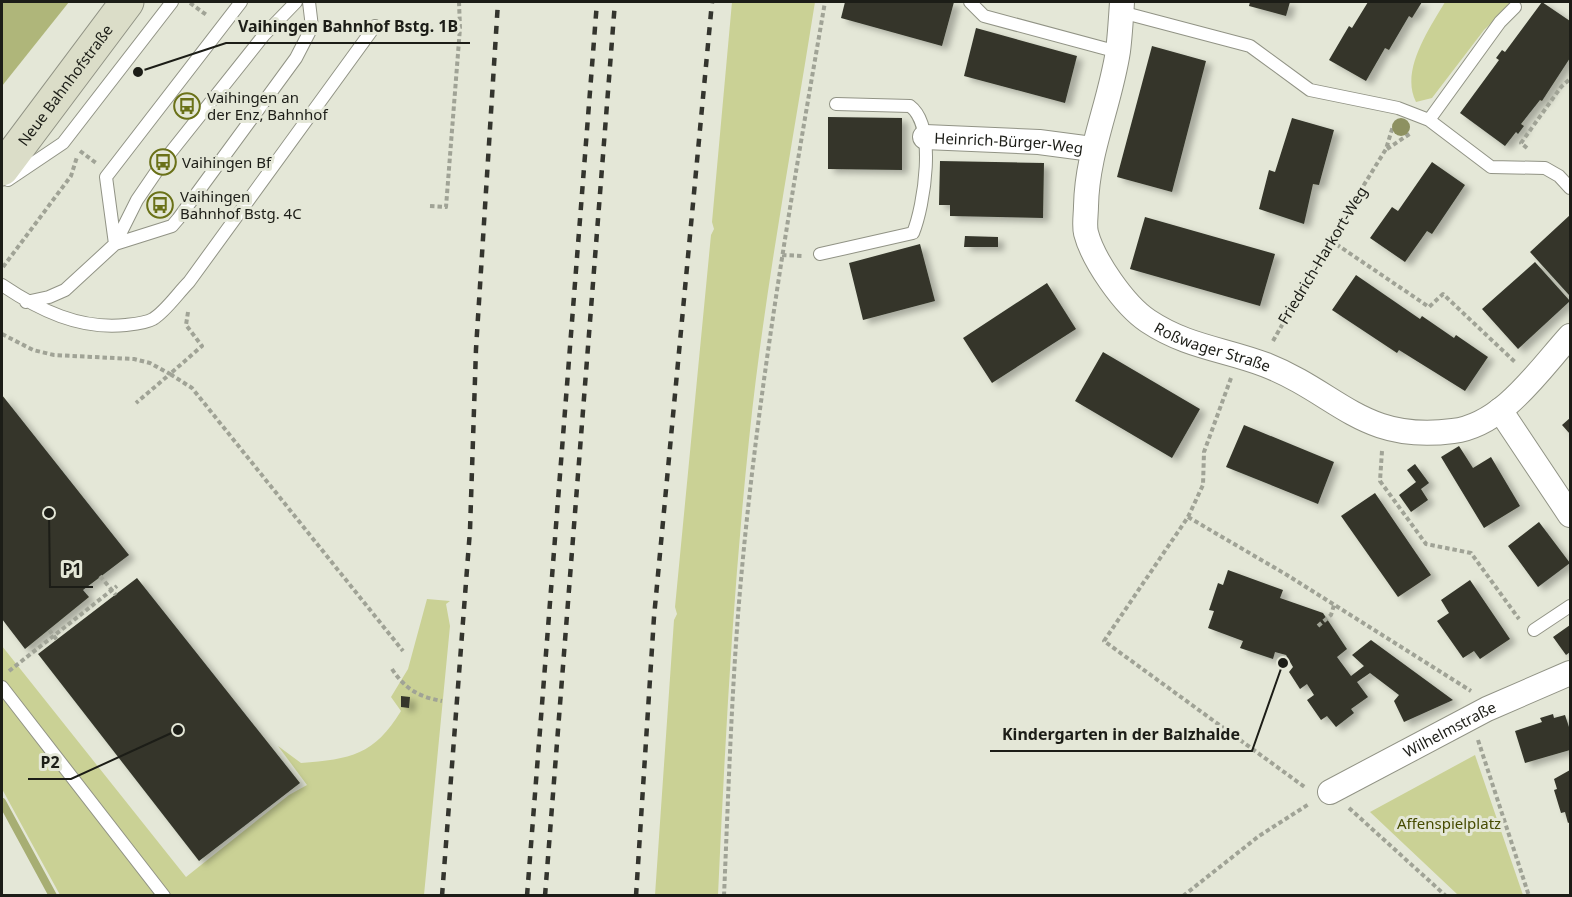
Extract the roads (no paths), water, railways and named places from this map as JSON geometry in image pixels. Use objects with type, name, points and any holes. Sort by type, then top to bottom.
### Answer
[{"type":"main road","name":"Neue Bahnhofstraße","points":[[2,169],[127,2]]},
{"type":"street","name":"Roßwager Straße","points":[[1121,7],[1118,52],[1092,149],[1086,194],[1085,232],[1102,272],[1146,320],[1188,343],[1264,364],[1302,382],[1346,411],[1384,429],[1410,432],[1455,431],[1480,423],[1500,410],[1532,379],[1570,336]]},
{"type":"street","name":"Heinrich-Bürger-Weg","points":[[926,137],[1039,142],[1092,149]]},
{"type":"street","points":[[1500,410],[1570,515]]},
{"type":"street","name":"Wilhelmstraße","points":[[1330,792],[1479,714],[1570,673]]},
{"type":"lane","points":[[2,184],[63,144],[172,2]]},
{"type":"lane","points":[[115,244],[106,177],[241,2]]},
{"type":"lane","points":[[26,302],[49,297],[65,290],[115,244],[137,200],[163,162],[264,34],[296,2]]},
{"type":"lane","points":[[115,244],[172,226],[178,219],[296,58],[312,27],[309,2]]},
{"type":"lane","points":[[970,2],[984,16],[1118,52]]},
{"type":"lane","points":[[1121,7],[1250,46],[1311,90],[1398,108],[1429,120],[1491,167],[1545,168],[1559,176],[1570,188]]},
{"type":"lane","points":[[1429,120],[1500,22],[1515,7]]},
{"type":"lane","points":[[2,285],[26,302],[56,316],[87,324],[117,326],[154,319],[189,282],[375,26]]},
{"type":"lane","name":"Heinrich-Bürger-Weg","points":[[820,254],[913,234],[922,209],[926,137],[917,111],[910,106],[837,104]]},
{"type":"lane","points":[[1534,630],[1570,606]]},
{"type":"lane","points":[[2,687],[164,896]]},
{"type":"waterway","points":[[2,802],[53,896]]},
{"type":"railway","points":[[442,896],[470,530],[476,349],[498,2]]},
{"type":"railway","points":[[527,896],[597,2]]},
{"type":"railway","points":[[545,896],[615,2]]},
{"type":"railway","points":[[636,896],[654,617],[712,2]]},
{"type":"place","name":"Vaihingen Bahnhof Bstg. 1B","points":[[138,72]]},
{"type":"place","name":"Vaihingen an der Enz, Bahnhof","points":[[187,106]]},
{"type":"place","name":"Vaihingen Bf","points":[[163,162]]},
{"type":"place","name":"Vaihingen Bahnhof Bstg. 4C","points":[[160,205]]},
{"type":"place","name":"P1","points":[[49,513]]},
{"type":"place","name":"Kindergarten in der Balzhalde","points":[[1283,663]]},
{"type":"place","name":"P2","points":[[178,730]]},
{"type":"park label","name":"Affenspielplatz","points":[[1449,823]]}]
